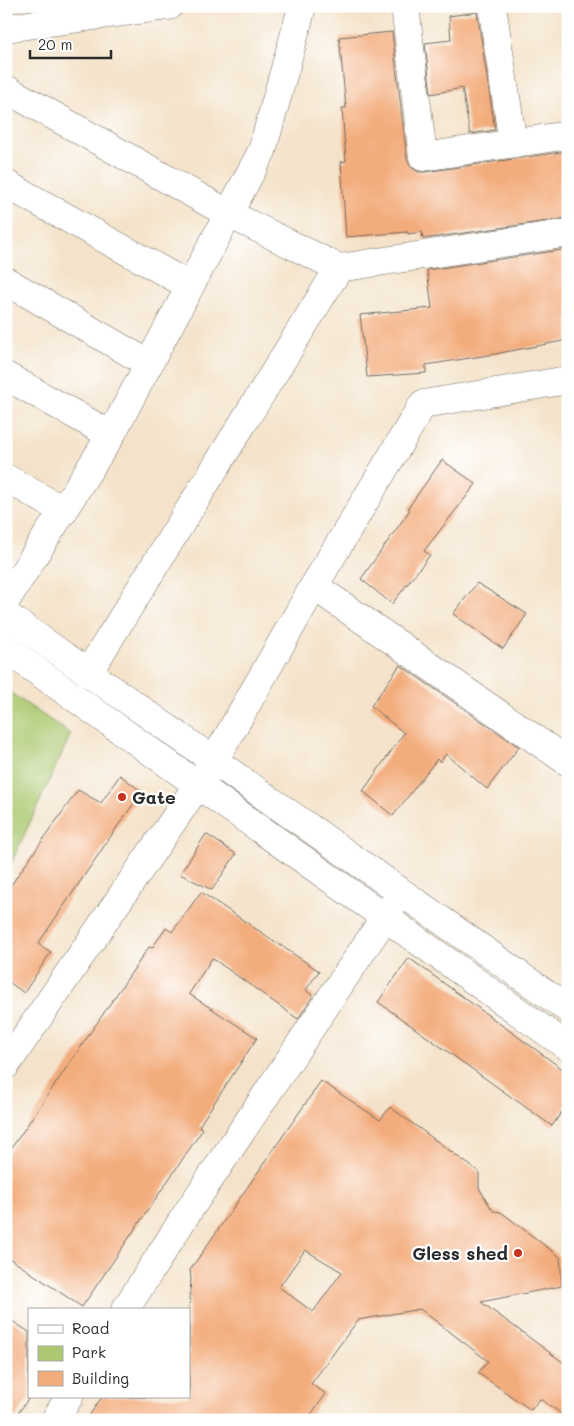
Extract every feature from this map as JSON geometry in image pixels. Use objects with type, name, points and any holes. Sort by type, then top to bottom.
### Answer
[{"type":"street","points":[[6,28],[169,6]]},
{"type":"street","points":[[6,600],[111,435],[262,151],[301,6]]},
{"type":"street","points":[[405,6],[423,157],[568,135]]},
{"type":"street","points":[[492,6],[513,143]]},
{"type":"street","points":[[6,89],[229,214],[339,268],[568,233]]},
{"type":"street","points":[[6,184],[190,286]]},
{"type":"street","points":[[88,673],[339,268]]},
{"type":"street","points":[[6,281],[149,364]]},
{"type":"street","points":[[6,376],[111,435]]},
{"type":"street","points":[[6,1065],[214,761],[314,586],[424,404],[568,380]]},
{"type":"street","points":[[6,478],[64,511]]},
{"type":"street","points":[[314,586],[568,762]]},
{"type":"street","points":[[6,615],[568,1009]]},
{"type":"street","points":[[6,649],[568,1047]]},
{"type":"street","points":[[126,1308],[401,893]]},
{"type":"street","points":[[55,1420],[68,1398]]},
{"type":"green space","points":[[6,690],[71,734],[8,870],[6,870]]},
{"type":"building","points":[[477,12],[495,130],[470,134],[462,88],[431,94],[425,43],[451,40],[449,16]]},
{"type":"building","points":[[392,32],[407,159],[411,167],[418,172],[425,172],[568,151],[568,218],[423,239],[422,232],[346,237],[341,162],[346,161],[342,108],[346,108],[339,37]]},
{"type":"building","points":[[568,249],[568,340],[426,365],[426,373],[367,377],[360,315],[432,308],[427,270]]},
{"type":"building","points":[[442,460],[476,484],[424,551],[430,555],[392,604],[361,579],[410,510],[408,508]]},
{"type":"building","points":[[477,583],[527,614],[503,649],[453,614]]},
{"type":"building","points":[[400,665],[519,747],[487,789],[446,754],[440,762],[437,759],[393,816],[363,791],[404,733],[371,706]]},
{"type":"building","points":[[120,775],[142,792],[38,944],[51,952],[24,993],[6,980],[6,892],[78,790],[101,803]]},
{"type":"building","points":[[206,834],[236,854],[212,890],[180,874]]},
{"type":"building","points":[[201,892],[319,971],[306,990],[313,996],[298,1019],[212,958],[189,994],[257,1038],[199,1126],[203,1129],[82,1307],[6,1256],[6,1156],[149,947],[152,948],[166,928],[172,932]]},
{"type":"building","points":[[409,958],[568,1073],[568,1103],[552,1126],[378,1002]]},
{"type":"building","points":[[321,1081],[380,1120],[390,1107],[479,1172],[479,1188],[493,1211],[501,1212],[560,1257],[562,1286],[481,1302],[568,1366],[568,1418],[540,1399],[531,1410],[478,1373],[488,1361],[420,1309],[358,1320],[311,1384],[326,1394],[307,1420],[86,1420],[101,1398],[190,1398],[189,1308],[190,1270]],"holes":[[[305,1250],[342,1272],[313,1312],[279,1287]]]},
{"type":"building","points":[[6,1317],[28,1331],[29,1398],[13,1420],[6,1420]]},
{"type":"place","name":"Gate","points":[[122,797]]},
{"type":"place","name":"Gless shed","points":[[518,1253]]}]
